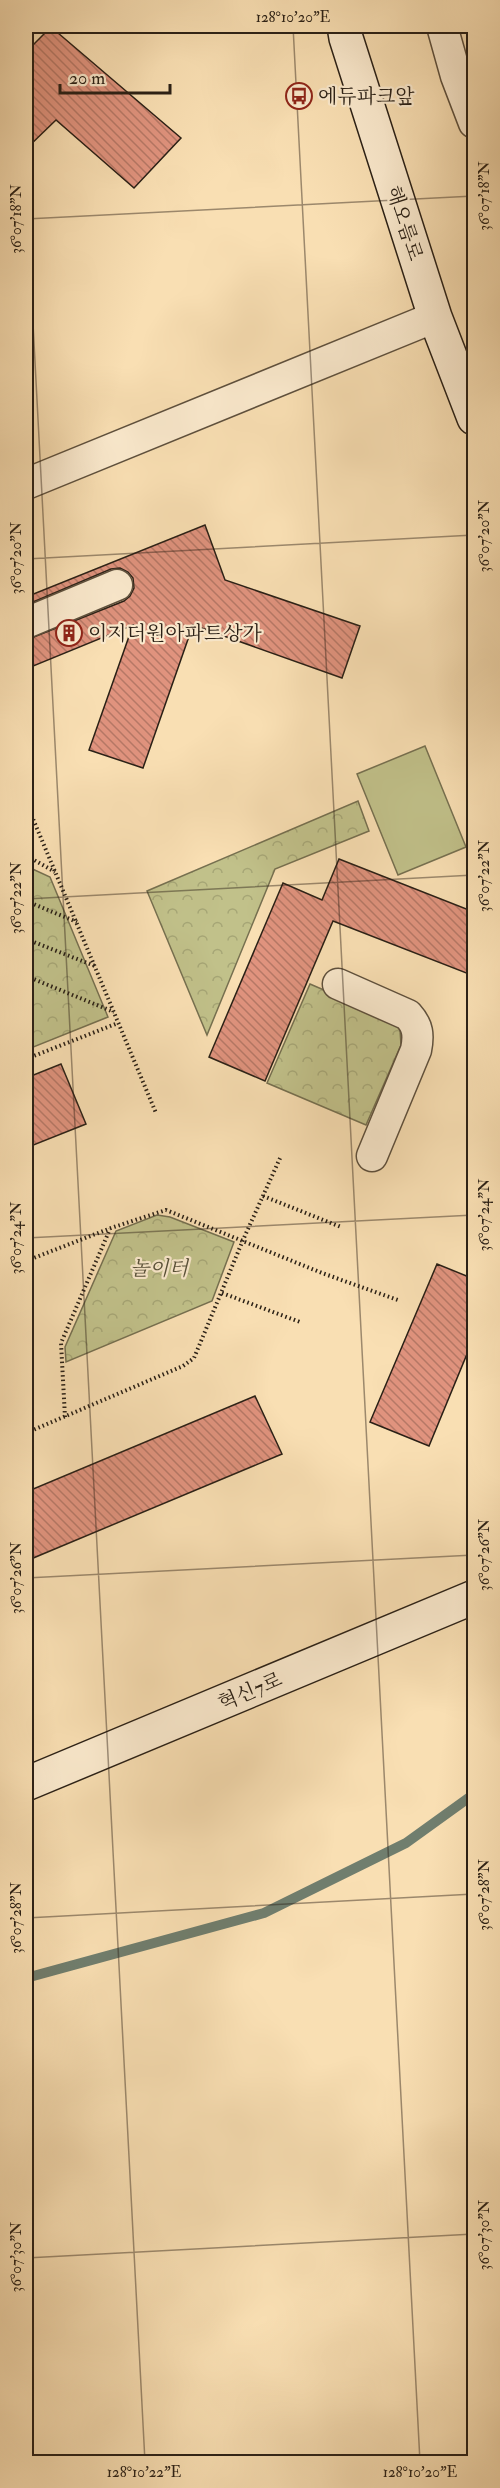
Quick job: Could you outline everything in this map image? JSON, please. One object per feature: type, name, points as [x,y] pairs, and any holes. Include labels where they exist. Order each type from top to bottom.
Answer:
[{"type":"street","name":"해오름로","points":[[344,26],[435,317],[474,418]]},
{"type":"street","points":[[442,26],[456,76],[474,123]]},
{"type":"street","points":[[26,484],[435,317]]},
{"type":"street","points":[[26,623],[117,585]]},
{"type":"street","points":[[338,984],[408,1014],[416,1024],[419,1037],[416,1050],[372,1156]]},
{"type":"street","name":"혁신7로","points":[[26,1785],[474,1597]]},
{"type":"path","points":[[28,807],[156,1113]]},
{"type":"path","points":[[26,858],[56,872]]},
{"type":"path","points":[[26,902],[77,922]]},
{"type":"path","points":[[26,939],[95,966]]},
{"type":"path","points":[[26,976],[114,1012]]},
{"type":"path","points":[[26,1059],[118,1023]]},
{"type":"path","points":[[26,1433],[183,1366],[194,1358],[281,1156]]},
{"type":"path","points":[[263,1196],[341,1227]]},
{"type":"path","points":[[26,1261],[111,1228],[166,1210],[322,1273],[398,1300]]},
{"type":"path","points":[[65,1417],[62,1343],[111,1228]]},
{"type":"path","points":[[222,1293],[300,1322]]},
{"type":"green space","points":[[425,746],[466,847],[398,875],[357,774]]},
{"type":"green space","points":[[358,801],[369,831],[275,869],[207,1035],[147,891]]},
{"type":"green space","points":[[26,866],[50,877],[108,1017],[26,1050]]},
{"type":"green space","points":[[310,984],[391,1019],[400,1030],[401,1045],[366,1125],[267,1083]]},
{"type":"green space","name":"놀이터","points":[[157,1215],[170,1217],[234,1242],[212,1301],[66,1362],[65,1347],[116,1231]]},
{"type":"building","points":[[51,27],[181,138],[134,188],[56,120],[26,149],[26,52]]},
{"type":"building","points":[[205,525],[225,580],[360,626],[342,678],[193,625],[143,768],[89,750],[133,625],[26,669],[26,640],[124,601],[134,588],[133,578],[120,568],[111,569],[26,605],[26,597]]},
{"type":"building","points":[[339,859],[474,912],[474,976],[333,921],[265,1081],[209,1057],[283,883],[322,900]]},
{"type":"building","points":[[61,1064],[86,1124],[26,1148],[26,1078]]},
{"type":"building","points":[[437,1264],[474,1279],[474,1337],[429,1446],[370,1422]]},
{"type":"building","points":[[255,1396],[282,1454],[26,1561],[26,1492]]},
{"type":"waterway","points":[[26,1978],[264,1913],[406,1843],[474,1794]]},
{"type":"place","name":"에듀파크앞","points":[[299,96]]},
{"type":"place","name":"이지더원아파트상가","points":[[69,633]]}]
